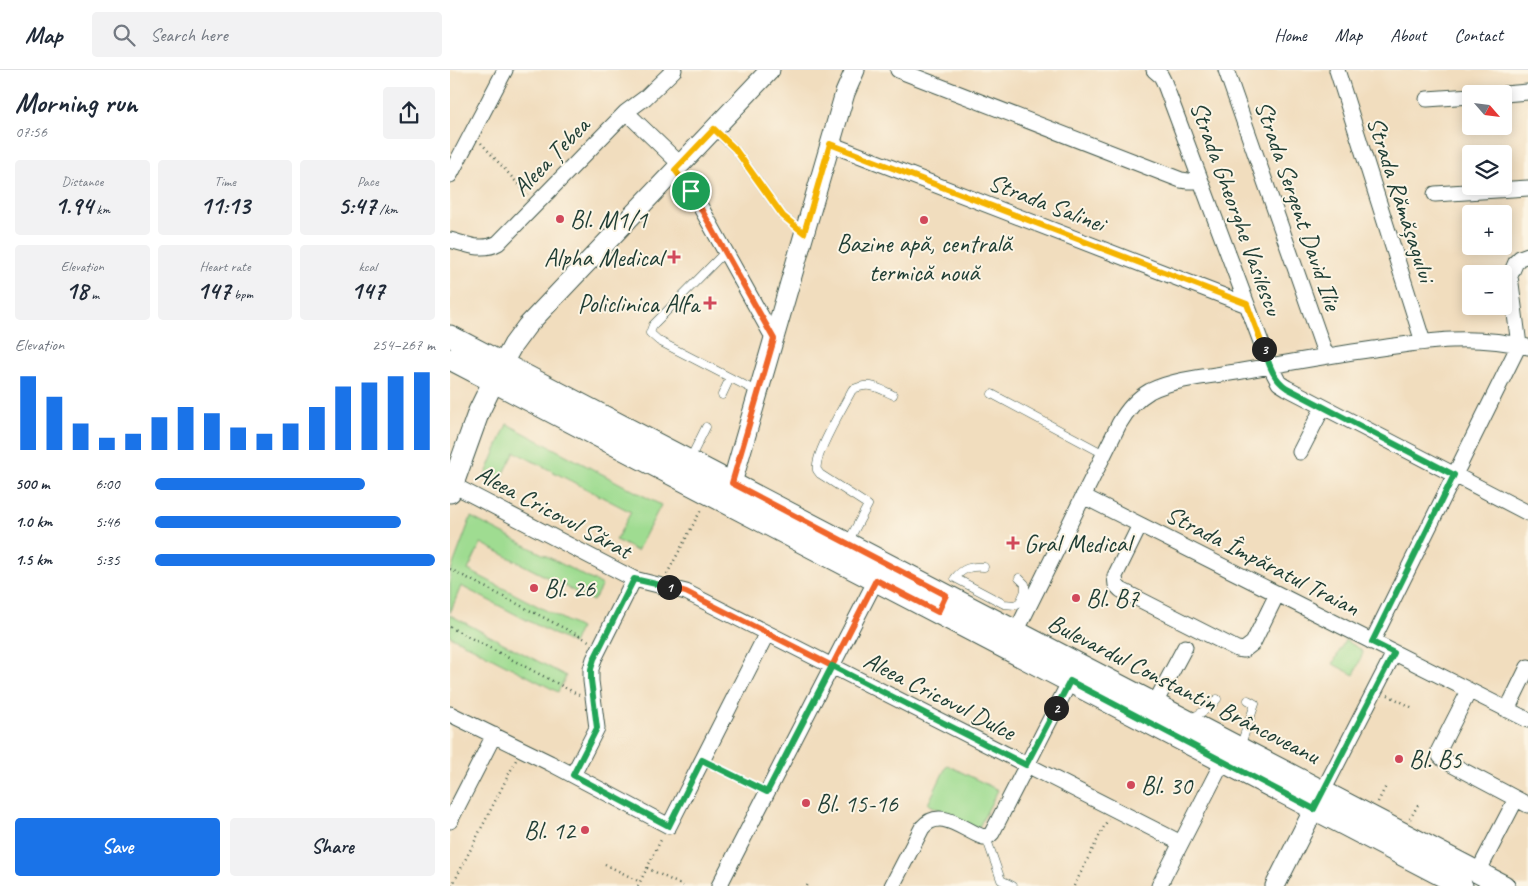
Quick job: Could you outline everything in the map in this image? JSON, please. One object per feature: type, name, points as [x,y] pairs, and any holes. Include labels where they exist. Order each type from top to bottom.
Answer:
[{"type":"main road","name":"Bulevardul Constantin Brâncoveanu","points":[[450,336],[498,372],[710,493],[876,580],[946,595],[1070,681],[1231,755],[1470,879],[1504,886]]},
{"type":"main road","name":"Bulevardul Constantin Brâncoveanu","points":[[450,359],[498,372],[690,461],[1187,722],[1231,755]]},
{"type":"main road","points":[[451,488],[479,412],[498,372]]},
{"type":"street","points":[[450,175],[505,70]]},
{"type":"street","name":"Aleea Țebea","points":[[450,240],[483,248],[491,247],[498,243],[626,112],[645,98],[674,70]]},
{"type":"street","points":[[498,372],[513,344],[527,326],[770,70]]},
{"type":"street","points":[[732,483],[845,93],[855,70]]},
{"type":"street","points":[[898,70],[1182,180],[1201,181]]},
{"type":"street","name":"Strada Gheorghe Vasilescu","points":[[1154,70],[1161,76],[1164,82],[1270,366],[1279,383],[1528,513]]},
{"type":"street","name":"Strada Sergent David Ilie","points":[[1226,70],[1326,356]]},
{"type":"street","name":"Strada Rămășagului","points":[[1337,70],[1423,342]]},
{"type":"street","points":[[1512,93],[1528,92]]},
{"type":"street","points":[[1427,99],[1462,97]]},
{"type":"street","points":[[626,112],[678,167],[774,339]]},
{"type":"street","name":"Strada Salinei","points":[[830,144],[1247,304]]},
{"type":"street","points":[[1435,194],[1528,188]]},
{"type":"street","points":[[1372,642],[1454,475],[1523,346],[1510,276],[1512,268],[1524,256]]},
{"type":"street","points":[[1016,632],[1104,454],[1128,410],[1137,400],[1149,392],[1171,383],[1326,356],[1444,339],[1466,339],[1523,346]]},
{"type":"street","points":[[1300,452],[1323,407]]},
{"type":"street","name":"Aleea Cricovul Sărat","points":[[451,488],[634,579],[686,592],[832,666]]},
{"type":"street","name":"Strada Împăratul Traian","points":[[1083,496],[1528,720]]},
{"type":"street","points":[[1140,525],[1115,576],[1116,585],[1121,590],[1220,641],[1237,649],[1244,650],[1249,648],[1277,594]]},
{"type":"street","name":"Aleea Cricovul Sărat","points":[[573,775],[597,728],[591,669],[600,646],[634,579]]},
{"type":"street","points":[[719,886],[876,580]]},
{"type":"street","points":[[450,714],[573,775],[669,826],[767,633]]},
{"type":"street","points":[[1154,705],[1185,647]]},
{"type":"street","points":[[1275,886],[1394,653]]},
{"type":"street","name":"Aleea Cricovul Dulce","points":[[832,666],[1181,843]]},
{"type":"street","points":[[1507,710],[1528,667]]},
{"type":"street","name":"Aleea Cricovul Dulce","points":[[986,837],[992,833],[1070,681]]},
{"type":"street","points":[[1469,690],[1439,750],[1440,756],[1445,761],[1522,802],[1470,879]]},
{"type":"street","points":[[450,821],[494,735]]},
{"type":"street","points":[[1159,886],[1231,755]]},
{"type":"street","points":[[892,886],[922,828],[933,819],[944,818],[978,836],[986,837]]},
{"type":"lane","points":[[714,129],[735,149],[783,216],[804,233]]},
{"type":"lane","points":[[725,252],[653,324],[650,330],[652,336],[659,341],[758,392]]},
{"type":"lane","points":[[722,395],[730,378]]},
{"type":"lane","points":[[847,544],[868,505],[820,474],[817,470],[816,462],[852,390],[867,385],[877,387],[893,395]]},
{"type":"lane","points":[[992,394],[1104,454]]},
{"type":"lane","points":[[690,461],[706,428]]},
{"type":"lane","points":[[984,568],[966,568],[946,595],[1012,606],[1020,602],[1025,591],[1025,584],[1019,578]]},
{"type":"lane","points":[[1187,722],[1210,707],[1217,699]]},
{"type":"lane","points":[[1231,755],[1255,704],[1248,700]]},
{"type":"lane","points":[[986,837],[1001,880],[1013,886]]},
{"type":"path","points":[[472,133],[537,204]]},
{"type":"path","points":[[660,585],[710,493]]},
{"type":"path","points":[[450,569],[600,646]]},
{"type":"path","points":[[450,627],[594,702]]},
{"type":"path","points":[[1376,689],[1413,708]]},
{"type":"path","points":[[452,886],[522,749]]},
{"type":"path","points":[[702,760],[767,792]]},
{"type":"path","points":[[1378,802],[1386,786]]},
{"type":"path","points":[[1410,819],[1419,803]]},
{"type":"path","points":[[1074,886],[1113,809]]},
{"type":"path","points":[[638,886],[669,826]]},
{"type":"path","points":[[605,864],[640,882]]},
{"type":"path","points":[[647,868],[683,886]]},
{"type":"path","points":[[807,886],[809,882]]},
{"type":"green space","points":[[507,424],[661,505],[637,551],[616,540],[631,512],[515,452],[499,483],[485,476]]},
{"type":"green space","points":[[471,517],[602,585],[593,601],[481,543],[468,570],[580,628],[573,644],[461,586],[450,613],[450,573]]},
{"type":"green space","points":[[450,615],[566,676],[558,692],[450,636]]},
{"type":"green space","points":[[1345,640],[1363,653],[1354,675],[1333,664]]},
{"type":"green space","points":[[947,765],[998,790],[978,829],[928,804]]},
{"type":"place","name":"Bl. M1/1","points":[[560,219]]},
{"type":"place","name":"Bazine apă, centrală termică nouă","points":[[924,220]]},
{"type":"place","name":"Alpha Medical","points":[[674,257]]},
{"type":"place","name":"Policlinica Alfa","points":[[710,303]]},
{"type":"place","name":"Gral Medical","points":[[1013,543]]},
{"type":"place","name":"Bl. 26","points":[[534,588]]},
{"type":"place","name":"Bl. B7","points":[[1076,598]]},
{"type":"place","name":"Bl. B5","points":[[1399,759]]},
{"type":"place","name":"Bl. 30","points":[[1131,785]]},
{"type":"place","name":"Bl. 15-16","points":[[806,803]]},
{"type":"place","name":"Bl. 12","points":[[585,830]]},
{"type":"route","points":[[691,191],[675,170],[714,129],[735,149],[776,208],[790,223],[804,233],[830,144],[846,149],[1247,304],[1270,366],[1279,383],[1454,475],[1372,642],[1394,653],[1314,809],[1070,681],[1026,765],[832,666],[767,792],[702,760],[669,826],[573,775],[597,728],[591,680],[591,669],[594,659],[634,579],[686,592],[832,666],[876,580],[938,612],[946,595],[732,483],[774,339],[691,191]]}]
